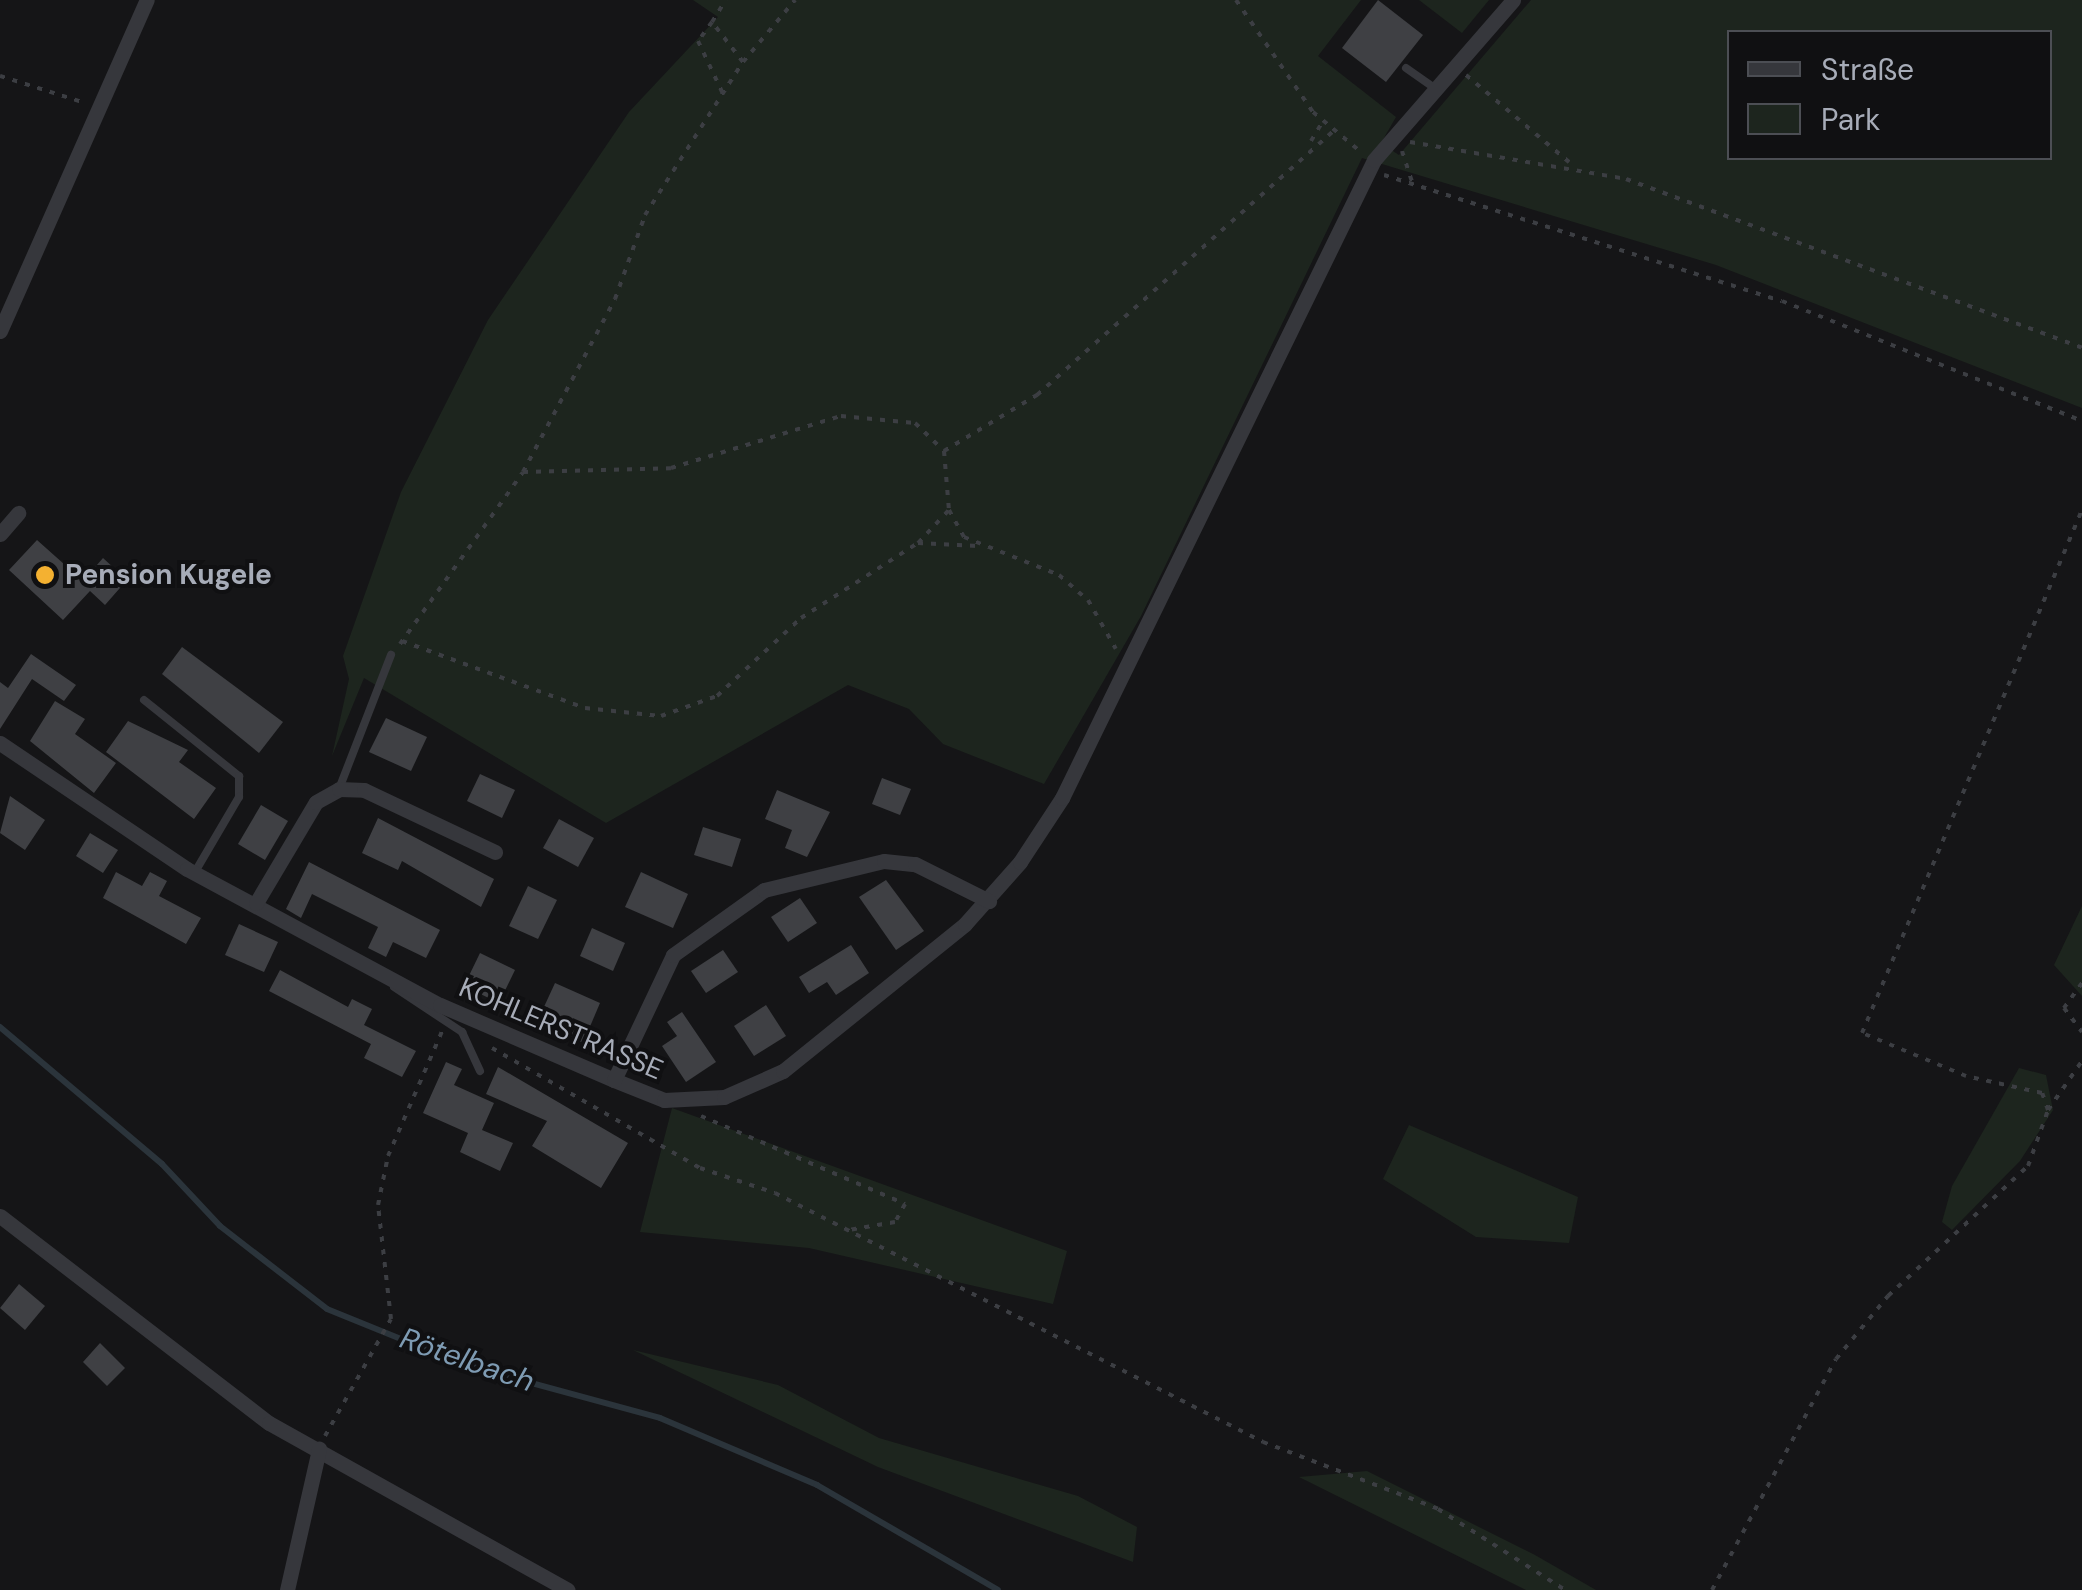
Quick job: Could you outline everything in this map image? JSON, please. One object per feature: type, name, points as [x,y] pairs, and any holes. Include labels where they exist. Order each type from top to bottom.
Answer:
[{"type":"street","points":[[0,331],[147,0]]},
{"type":"street","points":[[1371,165],[1398,140],[1436,89],[1513,0]]},
{"type":"street","name":"KOHLERSTRASSE","points":[[0,743],[194,873],[256,903],[384,976],[664,1100],[724,1097],[782,1071],[989,902],[1062,798],[1371,165]]},
{"type":"street","points":[[0,534],[18,514]]},
{"type":"street","points":[[256,903],[316,802],[339,789],[364,790],[495,852]]},
{"type":"street","points":[[614,1080],[673,955],[764,890],[884,861],[915,864],[989,902]]},
{"type":"street","points":[[0,1216],[254,1412],[568,1590]]},
{"type":"street","points":[[287,1590],[323,1451]]},
{"type":"lane","points":[[1406,68],[1436,89]]},
{"type":"lane","points":[[339,789],[391,655]]},
{"type":"lane","points":[[144,700],[240,776],[238,798],[194,873]]},
{"type":"lane","points":[[384,976],[462,1032],[480,1070]]},
{"type":"path","points":[[724,97],[698,41],[726,0]]},
{"type":"path","points":[[391,655],[523,472],[615,299],[645,215],[743,62],[795,0]]},
{"type":"path","points":[[1236,0],[1323,121],[1371,165],[1414,185],[1782,301],[2082,421]]},
{"type":"path","points":[[712,22],[743,62]]},
{"type":"path","points":[[1458,66],[1573,165]]},
{"type":"path","points":[[0,76],[100,108]]},
{"type":"path","points":[[944,451],[1038,394],[1276,190],[1323,121]]},
{"type":"path","points":[[1311,141],[1333,131]]},
{"type":"path","points":[[1414,185],[1398,140],[1573,165],[2082,348]]},
{"type":"path","points":[[523,472],[671,468],[841,416],[915,423],[933,434],[944,451],[948,510],[983,546]]},
{"type":"path","points":[[402,642],[585,708],[661,716],[717,696],[839,590],[918,543],[948,510]]},
{"type":"path","points":[[2048,1110],[2042,1094],[1966,1076],[1862,1034],[2082,510]]},
{"type":"path","points":[[918,543],[983,546],[1059,575],[1088,600],[1126,670]]},
{"type":"path","points":[[2082,983],[2064,1008],[2082,1032]]},
{"type":"path","points":[[323,1451],[381,1346],[391,1319],[378,1205],[388,1156],[446,1023]]},
{"type":"path","points":[[462,1032],[700,1168],[848,1230],[1263,1442],[1438,1509],[1565,1590]]},
{"type":"path","points":[[1712,1590],[1836,1360],[1888,1296],[2028,1166],[2048,1110],[2082,1062]]},
{"type":"path","points":[[664,1100],[905,1204],[895,1222],[848,1230]]},
{"type":"green space","points":[[693,0],[1361,0],[1318,56],[1396,117],[1381,143],[1399,155],[1531,0],[2082,0],[2082,408],[1716,265],[1362,158],[1141,616],[1044,784],[943,744],[909,709],[848,685],[606,823],[364,678],[332,756],[349,679],[343,656],[401,492],[488,320],[629,112],[718,17]]},
{"type":"green space","points":[[1419,0],[1489,0],[1462,33]]},
{"type":"green space","points":[[2082,906],[2082,996],[2054,965]]},
{"type":"green space","points":[[2019,1068],[2046,1075],[2053,1110],[2020,1161],[1952,1230],[1942,1222],[1952,1186]]},
{"type":"green space","points":[[672,1108],[1067,1251],[1053,1304],[809,1248],[640,1232]]},
{"type":"green space","points":[[1409,1125],[1578,1197],[1569,1243],[1476,1237],[1383,1179]]},
{"type":"green space","points":[[633,1350],[778,1385],[879,1438],[1078,1496],[1137,1527],[1133,1562],[878,1467]]},
{"type":"green space","points":[[1367,1471],[1596,1590],[1526,1590],[1299,1477]]},
{"type":"building","points":[[1378,0],[1423,35],[1386,82],[1342,48]]},
{"type":"building","name":"Pension Kugele","points":[[37,540],[83,581],[103,558],[127,580],[105,605],[90,591],[63,620],[9,570]]},
{"type":"building","points":[[182,647],[283,722],[259,753],[162,674]]},
{"type":"building","points":[[31,654],[76,685],[64,701],[32,679],[0,729],[0,682],[8,688]]},
{"type":"building","points":[[55,701],[85,719],[75,734],[116,763],[94,793],[30,741]]},
{"type":"building","points":[[386,718],[427,737],[411,771],[369,752]]},
{"type":"building","points":[[128,721],[188,750],[179,762],[216,788],[194,819],[106,752]]},
{"type":"building","points":[[480,774],[515,790],[502,818],[467,801]]},
{"type":"building","points":[[882,778],[911,789],[900,815],[872,804]]},
{"type":"building","points":[[777,790],[830,812],[807,857],[785,848],[792,830],[765,819]]},
{"type":"building","points":[[10,796],[45,820],[25,850],[0,833]]},
{"type":"building","points":[[261,805],[288,821],[265,860],[238,844]]},
{"type":"building","points":[[378,818],[494,879],[481,907],[402,861],[398,870],[362,853]]},
{"type":"building","points":[[559,819],[594,838],[578,867],[543,848]]},
{"type":"building","points":[[703,827],[741,839],[732,867],[694,855]]},
{"type":"building","points":[[90,833],[118,850],[103,873],[76,856]]},
{"type":"building","points":[[309,862],[440,930],[426,958],[393,942],[386,957],[368,948],[378,927],[312,894],[301,918],[286,909]]},
{"type":"building","points":[[116,872],[142,886],[150,872],[167,881],[159,896],[201,918],[186,944],[103,898]]},
{"type":"building","points":[[641,872],[688,894],[673,928],[625,907]]},
{"type":"building","points":[[886,880],[924,931],[896,950],[859,897]]},
{"type":"building","points":[[528,886],[557,900],[538,939],[509,926]]},
{"type":"building","points":[[800,898],[817,923],[788,942],[771,917]]},
{"type":"building","points":[[239,924],[278,942],[264,972],[225,955]]},
{"type":"building","points":[[592,928],[625,943],[613,971],[580,956]]},
{"type":"building","points":[[851,945],[869,973],[836,995],[827,982],[809,993],[799,977]]},
{"type":"building","points":[[723,950],[738,972],[706,993],[691,971]]},
{"type":"building","points":[[480,953],[515,970],[499,1003],[464,986]]},
{"type":"building","points":[[280,970],[348,1007],[352,999],[372,1009],[364,1025],[416,1051],[402,1077],[364,1058],[371,1044],[269,991]]},
{"type":"building","points":[[555,983],[600,1003],[583,1043],[537,1022]]},
{"type":"building","points":[[766,1005],[786,1036],[754,1056],[734,1026]]},
{"type":"building","points":[[682,1012],[716,1062],[686,1082],[662,1046],[677,1036],[667,1022]]},
{"type":"building","points":[[446,1062],[462,1069],[454,1085],[494,1103],[482,1130],[513,1143],[500,1171],[460,1152],[468,1133],[423,1113]]},
{"type":"building","points":[[498,1067],[628,1143],[601,1188],[532,1146],[547,1121],[486,1094]]},
{"type":"building","points":[[19,1284],[45,1306],[25,1330],[0,1308]]},
{"type":"building","points":[[100,1343],[125,1368],[107,1386],[83,1362]]},
{"type":"waterway","name":"Rötelbach","points":[[0,1027],[162,1164],[220,1226],[327,1309],[465,1365],[660,1418],[817,1485],[998,1590]]},
{"type":"place","name":"Pension Kugele","points":[[45,575]]}]
